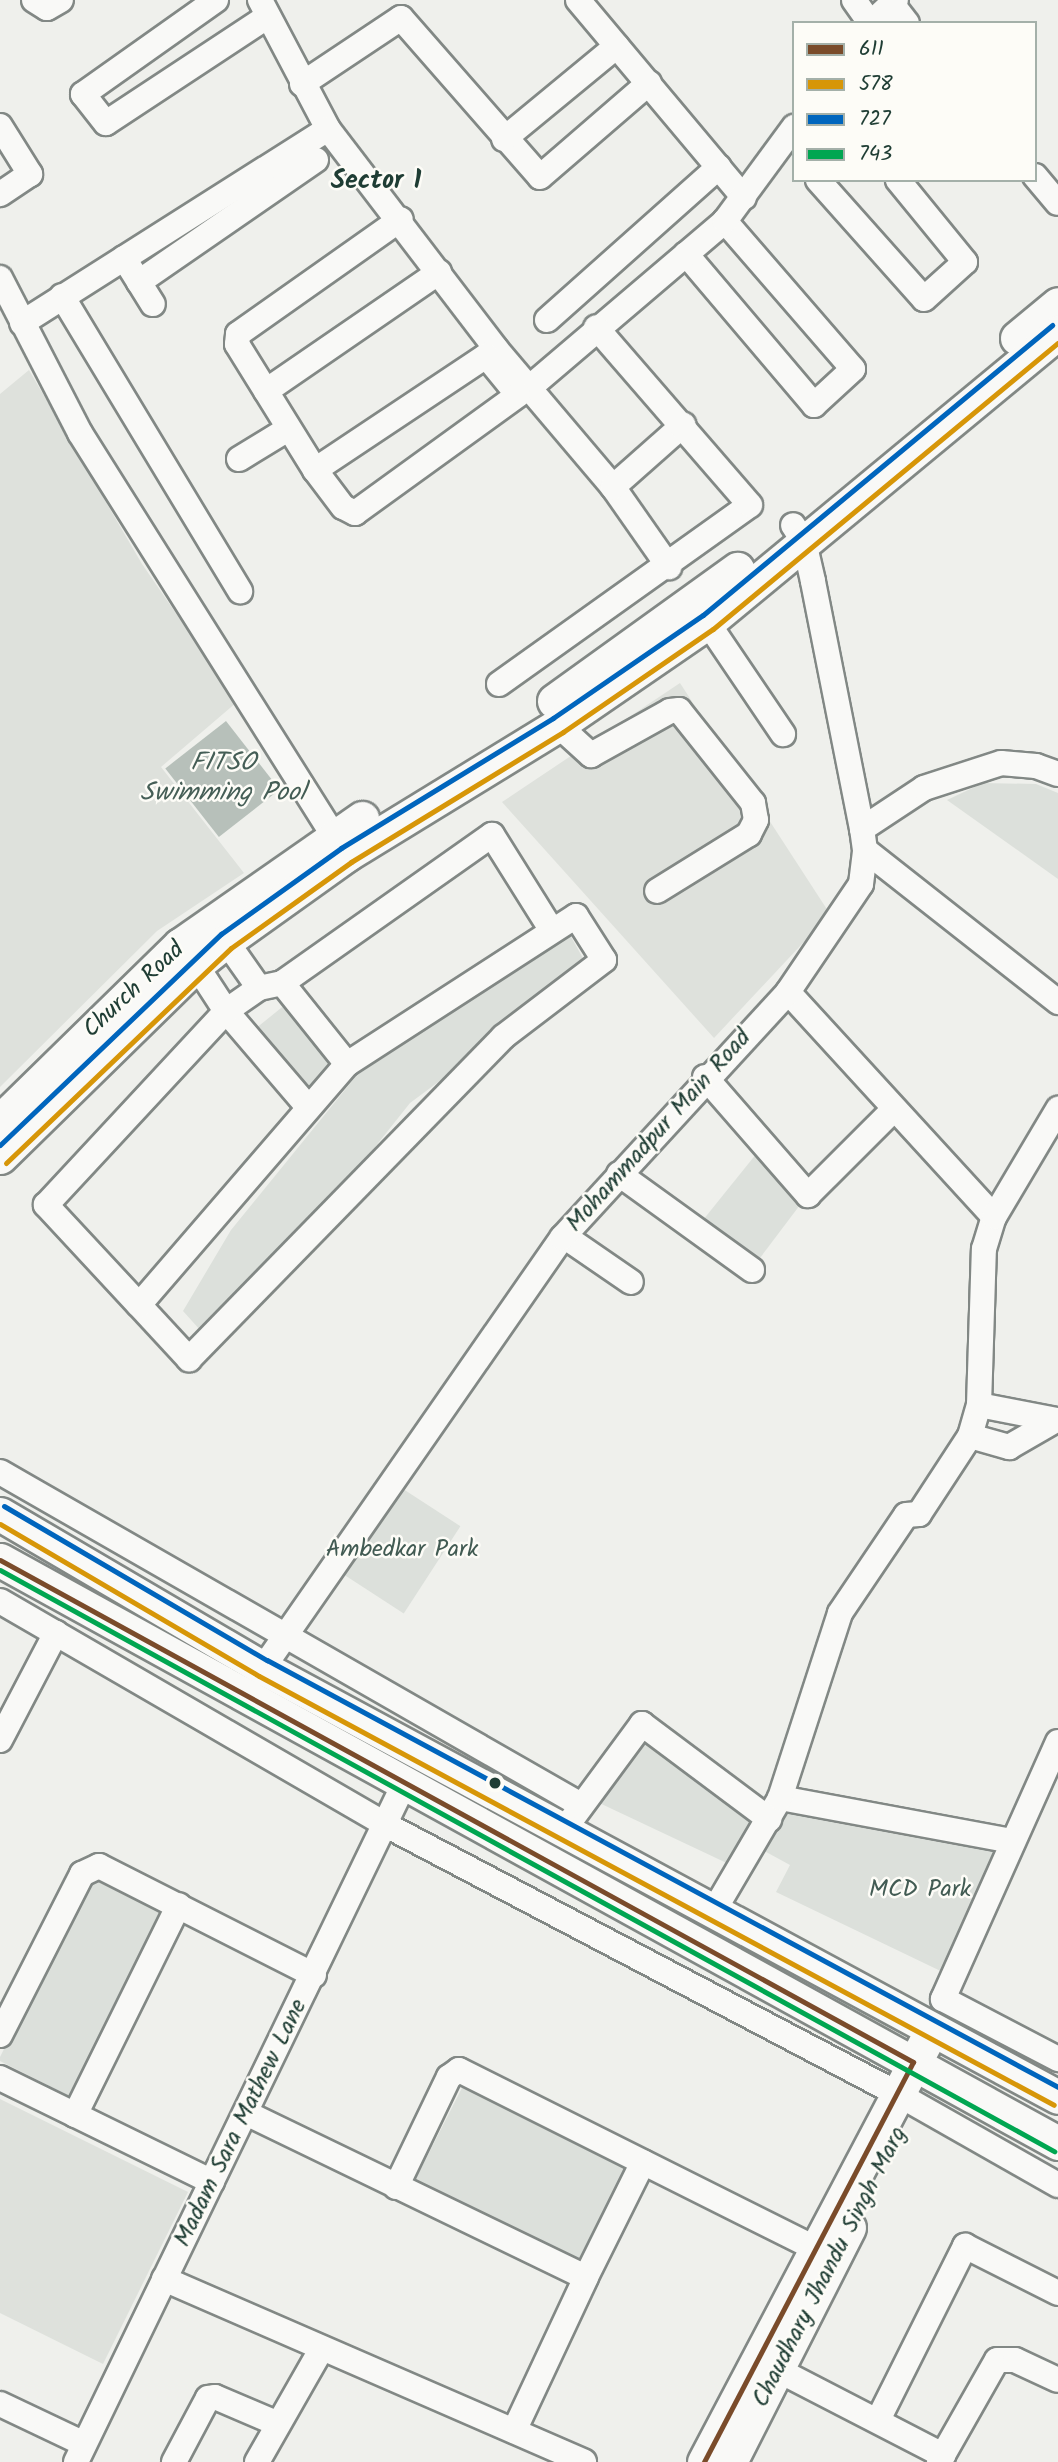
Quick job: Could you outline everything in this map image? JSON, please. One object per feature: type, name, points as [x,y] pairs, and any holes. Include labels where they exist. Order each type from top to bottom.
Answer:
[{"type":"street","points":[[34,0],[47,8],[61,0]]},
{"type":"street","points":[[216,0],[83,94],[106,123],[264,8],[328,129],[401,219],[520,383],[612,487],[669,567]]},
{"type":"street","points":[[578,0],[744,198]]},
{"type":"street","points":[[854,0],[869,21]]},
{"type":"street","points":[[874,21],[898,9]]},
{"type":"street","points":[[303,84],[401,18],[503,139],[540,177],[649,83]]},
{"type":"street","points":[[503,139],[617,46]]},
{"type":"street","points":[[0,126],[30,174],[0,194]]},
{"type":"street","points":[[22,323],[328,129]]},
{"type":"street","points":[[401,219],[239,331],[237,345],[288,429],[343,507],[355,513],[518,396],[520,383],[596,327],[725,221],[791,140]]},
{"type":"street","points":[[139,282],[316,160]]},
{"type":"street","points":[[547,320],[719,167]]},
{"type":"street","points":[[1037,178],[1058,203]]},
{"type":"street","points":[[820,182],[924,299],[965,262],[900,182]]},
{"type":"street","points":[[686,254],[814,405],[853,369],[725,221]]},
{"type":"street","points":[[124,258],[153,304]]},
{"type":"street","points":[[266,391],[439,272]]},
{"type":"street","points":[[0,278],[61,401],[149,548],[340,845]]},
{"type":"street","points":[[62,296],[240,591]]},
{"type":"street","name":"Church Road","points":[[798,533],[1058,304]]},
{"type":"street","points":[[499,684],[669,567],[750,505],[596,327]]},
{"type":"street","name":"Church Road","points":[[0,1157],[196,965],[340,845],[558,725],[798,533],[1058,332]]},
{"type":"street","points":[[315,470],[486,356],[520,383]]},
{"type":"street","points":[[612,487],[683,425]]},
{"type":"street","points":[[239,459],[288,429]]},
{"type":"street","name":"Mohammadpur Main Road","points":[[263,1668],[564,1236],[705,1077],[788,992],[861,884],[864,840],[798,533]]},
{"type":"street","points":[[701,613],[783,734]]},
{"type":"street","name":"Church Road","points":[[0,1121],[180,945],[340,845],[490,743],[701,613]]},
{"type":"street","points":[[558,725],[591,755],[670,710],[679,710],[753,803],[756,820],[748,834],[657,891]]},
{"type":"street","points":[[1058,774],[1036,766],[1001,763],[924,788],[864,840],[1058,1002]]},
{"type":"street","points":[[139,1305],[347,1064],[551,929],[576,916],[604,960],[503,1037],[189,1359],[46,1205],[226,1011],[270,986],[492,835],[551,929]]},
{"type":"street","points":[[226,941],[347,1064]]},
{"type":"street","points":[[196,965],[226,1011],[308,1107]]},
{"type":"street","points":[[788,992],[893,1110],[994,1217]]},
{"type":"street","points":[[705,1077],[808,1195],[893,1110]]},
{"type":"street","points":[[715,1909],[774,1809],[840,1613],[906,1515],[919,1514],[970,1436],[978,1405],[984,1249],[994,1217],[1058,1109]]},
{"type":"street","points":[[619,1174],[752,1270]]},
{"type":"street","points":[[564,1236],[631,1282]]},
{"type":"street","points":[[978,1405],[1058,1420]]},
{"type":"street","points":[[970,1436],[1009,1447],[1058,1420]]},
{"type":"street","points":[[0,1472],[283,1637],[715,1909],[940,2036],[1058,2097]]},
{"type":"street","points":[[0,1514],[263,1668],[573,1818]]},
{"type":"street","points":[[0,1560],[1058,2143]]},
{"type":"street","points":[[0,1601],[386,1825],[904,2097],[1058,2185]]},
{"type":"street","points":[[0,1740],[57,1633]]},
{"type":"street","points":[[573,1818],[642,1724],[774,1809],[1012,1841]]},
{"type":"street","points":[[940,2036],[943,1999],[1058,1742]]},
{"type":"street","name":"Madam Sara Mathew Lane","points":[[79,2453],[314,1975],[404,1784]]},
{"type":"street","points":[[0,2035],[87,1869],[104,1866],[314,1975]]},
{"type":"street","points":[[75,2115],[179,1905]]},
{"type":"street","points":[[943,1999],[1058,2059]]},
{"type":"street","name":"Chaudhary Jhandu Singh Marg","points":[[730,2462],[778,2370],[904,2097],[940,2036]]},
{"type":"street","points":[[396,2187],[449,2077],[459,2070],[813,2248]]},
{"type":"street","points":[[0,2078],[212,2182]]},
{"type":"street","name":"Chaudhary Jhandu Singh Marg","points":[[704,2462],[813,2248],[904,2097]]},
{"type":"street","points":[[246,2113],[586,2277]]},
{"type":"street","points":[[514,2431],[643,2162]]},
{"type":"street","points":[[878,2420],[965,2246],[1058,2293]]},
{"type":"street","points":[[164,2279],[584,2462]]},
{"type":"street","points":[[257,2462],[276,2423],[322,2348]]},
{"type":"street","points":[[778,2370],[878,2420],[941,2458],[997,2360],[1015,2360],[1058,2380]]},
{"type":"street","points":[[174,2462],[208,2398],[215,2397],[276,2423]]},
{"type":"street","points":[[0,2404],[79,2453]]},
{"type":"shaded area","points":[[29,370],[142,564],[237,702],[161,767],[244,873],[157,931],[0,1087],[0,394]]},
{"type":"shaded area","points":[[680,683],[830,914],[714,1038],[502,802]]},
{"type":"shaded area","points":[[0,2099],[188,2192],[103,2364],[0,2313]]},
{"type":"green space","points":[[983,783],[1036,784],[1058,793],[1058,879],[947,800]]},
{"type":"green space","points":[[570,935],[584,960],[498,1022],[488,1045],[410,1103],[336,1196],[201,1331],[183,1311],[231,1230],[357,1075]]},
{"type":"green space","points":[[286,1004],[337,1067],[307,1091],[256,1029]]},
{"type":"green space","points":[[761,1148],[806,1197],[760,1258],[699,1225]]},
{"type":"green space","name":"Ambedkar Park","points":[[400,1487],[460,1526],[404,1613],[343,1574]]},
{"type":"green space","points":[[644,1729],[763,1819],[733,1866],[593,1800]]},
{"type":"green space","name":"MCD Park","points":[[780,1798],[1012,1841],[951,1976],[776,1892],[790,1865],[753,1845]]},
{"type":"green space","points":[[92,1873],[169,1912],[75,2099],[0,2061],[0,2057]]},
{"type":"green space","points":[[466,2080],[632,2164],[578,2270],[412,2185]]},
{"type":"water","name":"FITSO Swimming Pool","points":[[226,721],[280,790],[219,837],[165,768]]},
{"type":"transit line","name":"727","points":[[0,1145],[221,934],[341,848],[553,718],[703,615],[1052,325]]},
{"type":"transit line","name":"578","points":[[6,1163],[231,948],[351,862],[563,732],[713,629],[1058,343]]},
{"type":"transit line","name":"727","points":[[4,1506],[267,1660],[1058,2087]]},
{"type":"transit line","name":"578","points":[[0,1524],[259,1676],[1054,2105]]},
{"type":"transit line","name":"611","points":[[0,1560],[913,2062],[704,2462]]},
{"type":"transit line","name":"743","points":[[0,1570],[1054,2151]]},
{"type":"district","name":"Sector 1","points":[[376,182]]}]
